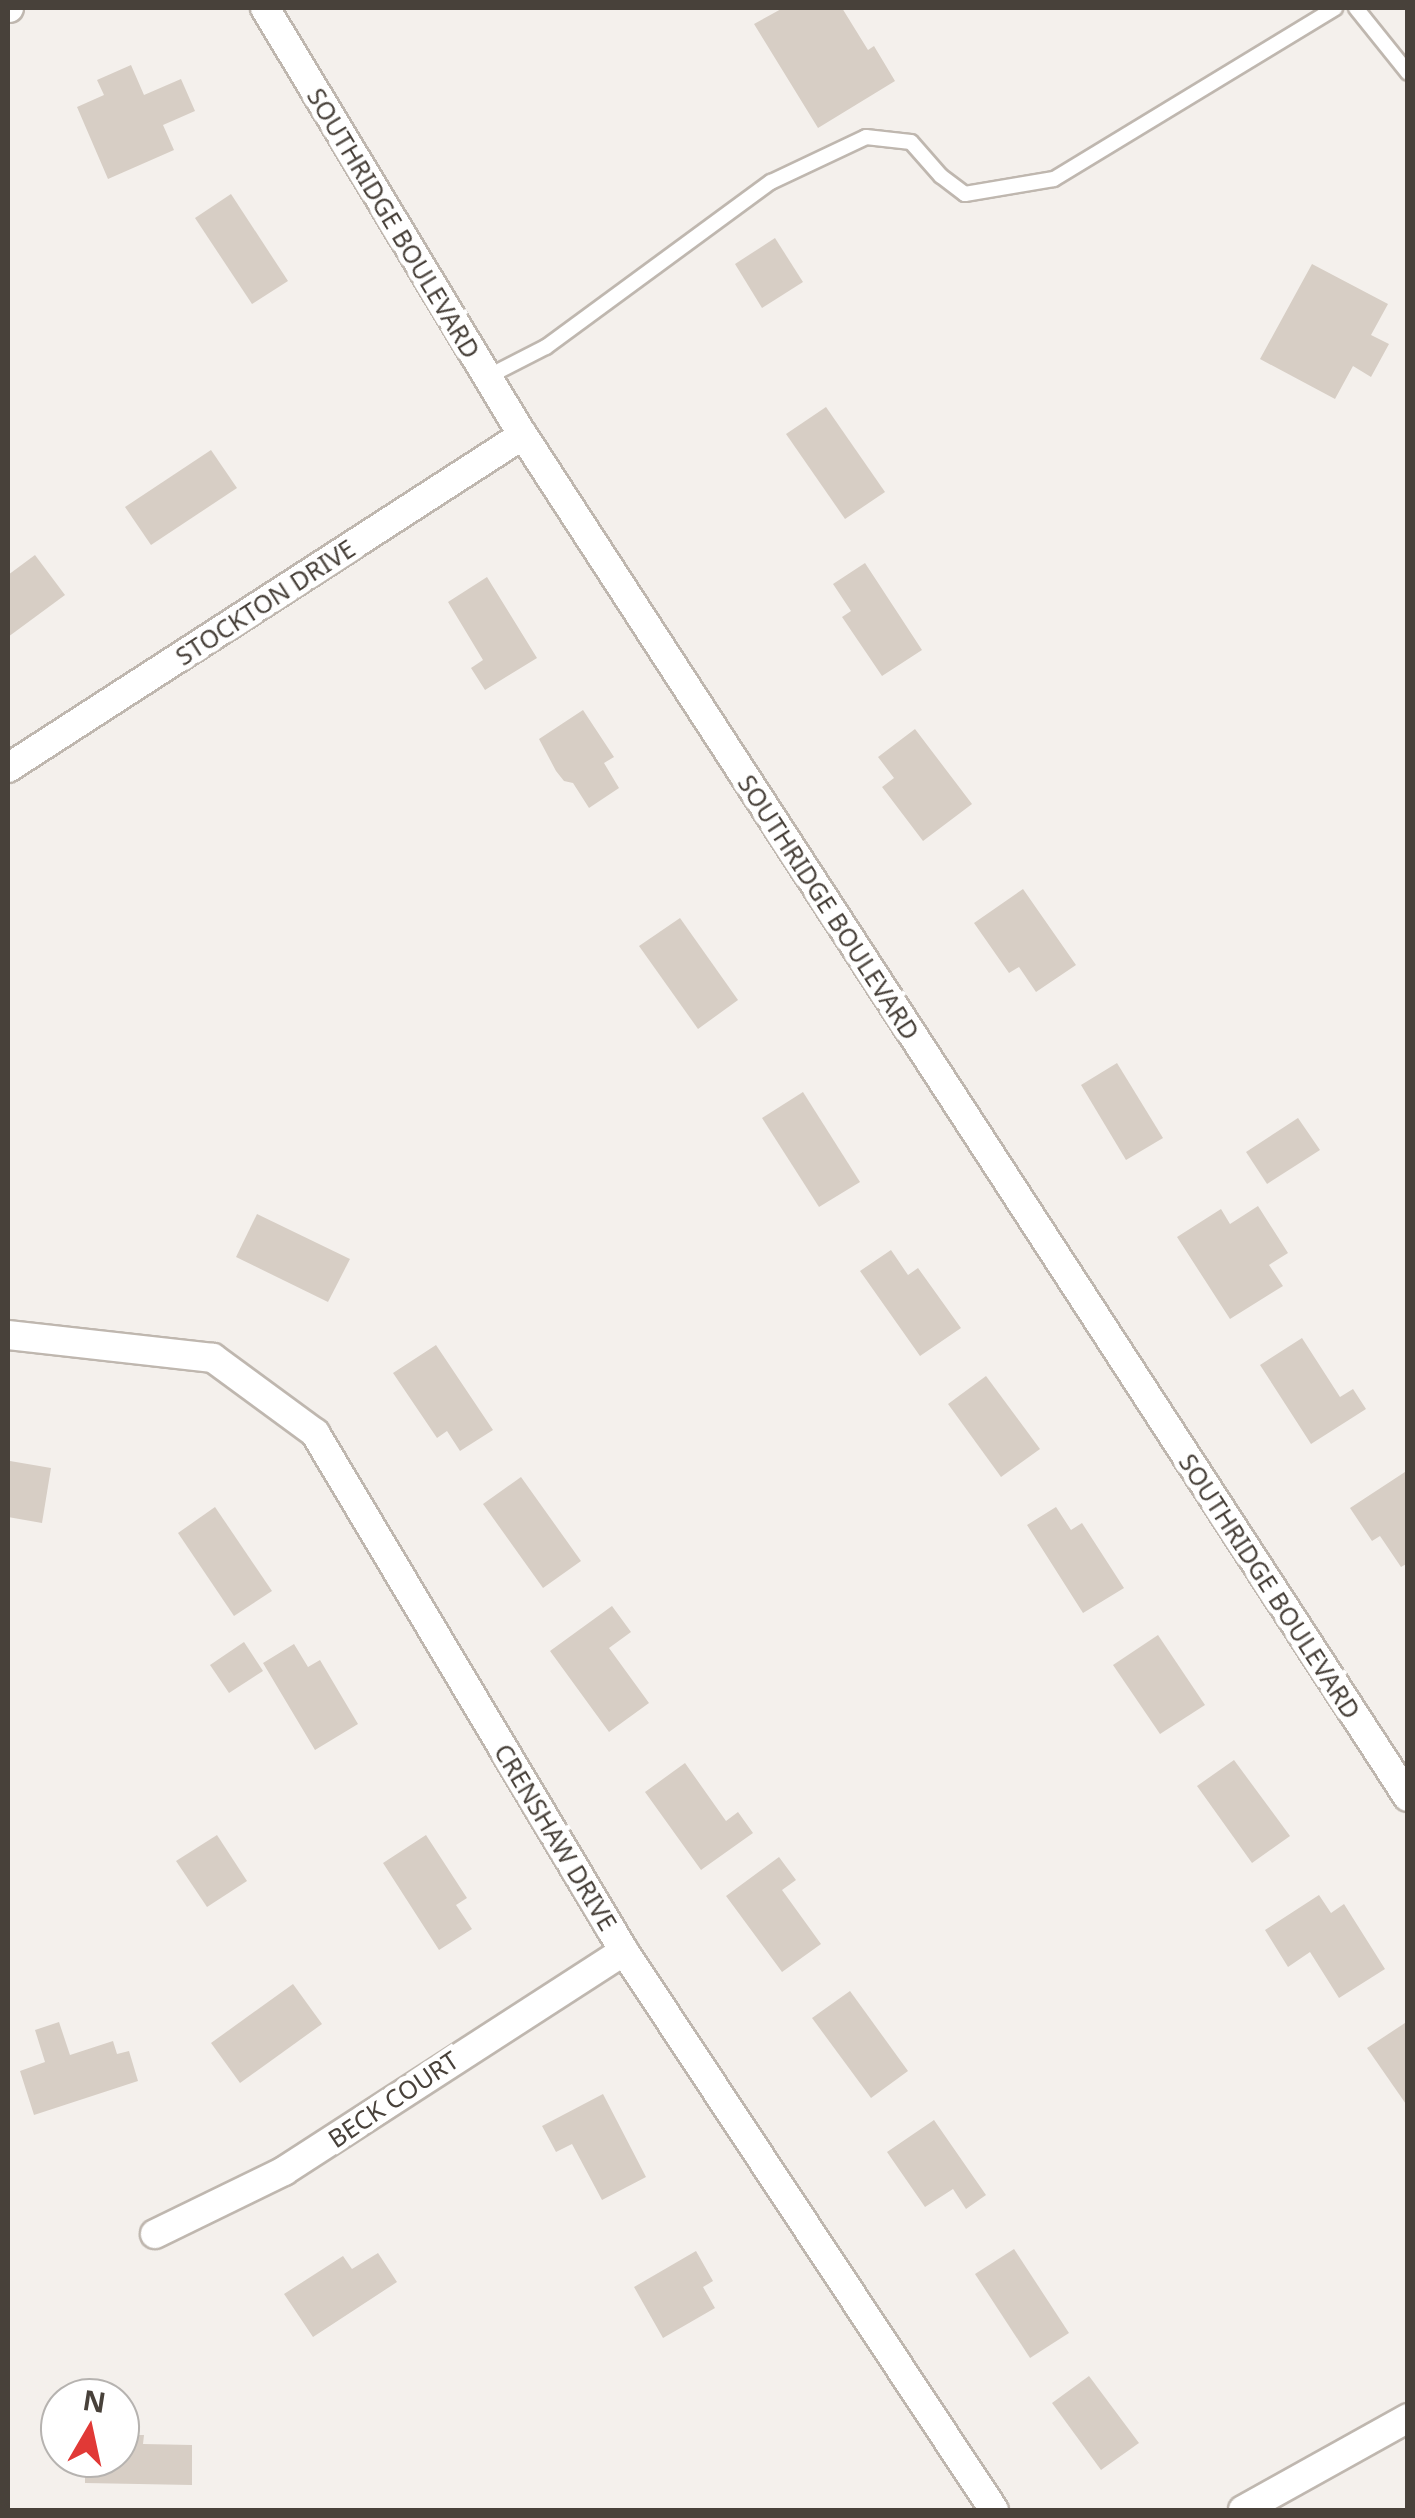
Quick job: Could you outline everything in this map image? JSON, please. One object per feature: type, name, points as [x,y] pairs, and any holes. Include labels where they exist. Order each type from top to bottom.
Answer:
[{"type":"street","name":"SOUTHRIDGE BOULEVARD","points":[[265,8],[523,435],[1408,1797]]},
{"type":"street","name":"STOCKTON DRIVE","points":[[8,768],[523,435]]},
{"type":"street","name":"CRENSHAW DRIVE","points":[[8,1335],[213,1358],[314,1433],[624,1950],[994,2510]]},
{"type":"street","name":"BECK COURT","points":[[155,2234],[284,2171],[624,1950]]},
{"type":"street","points":[[1243,2510],[1408,2418]]},
{"type":"lane","points":[[487,378],[546,347],[772,182],[866,137],[911,142],[965,194],[1054,179],[1336,8]]},
{"type":"lane","points":[[1356,8],[1408,73]]},
{"type":"building","points":[[783,8],[842,8],[868,50],[874,46],[895,81],[818,128],[754,24]]},
{"type":"building","points":[[131,65],[144,95],[181,79],[195,111],[163,125],[174,150],[108,179],[77,107],[104,95],[97,80]]},
{"type":"building","points":[[231,194],[288,281],[252,304],[195,218]]},
{"type":"building","points":[[775,238],[803,282],[762,308],[735,264]]},
{"type":"building","points":[[1312,264],[1388,304],[1371,335],[1389,344],[1371,377],[1353,366],[1335,399],[1260,359]]},
{"type":"building","points":[[826,407],[885,492],[845,519],[786,434]]},
{"type":"building","points":[[211,450],[237,488],[151,545],[125,507]]},
{"type":"building","points":[[35,555],[65,595],[8,637],[8,575]]},
{"type":"building","points":[[865,563],[922,650],[882,676],[842,617],[851,611],[833,584]]},
{"type":"building","points":[[487,577],[537,658],[485,690],[471,668],[483,660],[448,602]]},
{"type":"building","points":[[583,710],[614,757],[604,763],[619,788],[589,808],[573,783],[564,781],[556,771],[539,739]]},
{"type":"building","points":[[915,729],[972,804],[923,841],[882,787],[894,778],[878,757]]},
{"type":"building","points":[[1023,889],[1076,965],[1036,992],[1019,967],[1009,973],[974,923]]},
{"type":"building","points":[[680,918],[738,1000],[698,1029],[639,946]]},
{"type":"building","points":[[1117,1063],[1163,1138],[1126,1160],[1081,1085]]},
{"type":"building","points":[[803,1092],[860,1182],[819,1207],[762,1118]]},
{"type":"building","points":[[1298,1118],[1320,1150],[1267,1184],[1246,1152]]},
{"type":"building","points":[[1258,1206],[1288,1253],[1269,1265],[1283,1286],[1230,1319],[1177,1237],[1221,1209],[1230,1224]]},
{"type":"building","points":[[257,1214],[350,1259],[328,1302],[236,1257]]},
{"type":"building","points":[[891,1250],[908,1275],[918,1268],[961,1328],[920,1356],[860,1271]]},
{"type":"building","points":[[1302,1338],[1340,1397],[1353,1389],[1366,1409],[1311,1444],[1260,1365]]},
{"type":"building","points":[[436,1345],[493,1430],[460,1451],[447,1431],[437,1438],[393,1373]]},
{"type":"building","points":[[986,1376],[1040,1449],[1001,1477],[948,1404]]},
{"type":"building","points":[[10,1461],[51,1468],[42,1523],[8,1517]]},
{"type":"building","points":[[1408,1470],[1408,1563],[1401,1567],[1380,1536],[1372,1541],[1350,1508]]},
{"type":"building","points":[[521,1477],[581,1561],[543,1588],[483,1504]]},
{"type":"building","points":[[215,1507],[272,1591],[234,1616],[178,1533]]},
{"type":"building","points":[[1056,1507],[1071,1530],[1082,1523],[1124,1588],[1083,1613],[1027,1525]]},
{"type":"building","points":[[612,1606],[631,1632],[609,1648],[649,1703],[609,1732],[550,1651]]},
{"type":"building","points":[[1158,1635],[1205,1705],[1160,1734],[1113,1665]]},
{"type":"building","points":[[244,1642],[263,1671],[229,1693],[210,1665]]},
{"type":"building","points":[[294,1644],[308,1667],[320,1660],[358,1724],[315,1750],[263,1663]]},
{"type":"building","points":[[1234,1760],[1290,1836],[1252,1863],[1197,1786]]},
{"type":"building","points":[[685,1763],[726,1821],[738,1812],[753,1833],[701,1870],[645,1792]]},
{"type":"building","points":[[217,1835],[247,1881],[207,1907],[176,1861]]},
{"type":"building","points":[[426,1835],[467,1898],[456,1905],[472,1929],[439,1950],[383,1863]]},
{"type":"building","points":[[779,1857],[796,1880],[782,1890],[821,1944],[782,1972],[726,1896]]},
{"type":"building","points":[[1319,1895],[1331,1913],[1344,1904],[1385,1969],[1339,1998],[1310,1952],[1288,1967],[1265,1930]]},
{"type":"building","points":[[293,1984],[322,2024],[240,2083],[211,2043]]},
{"type":"building","points":[[850,1991],[908,2071],[871,2098],[812,2018]]},
{"type":"building","points":[[1408,2021],[1408,2107],[1367,2048]]},
{"type":"building","points":[[59,2022],[70,2055],[113,2041],[117,2054],[129,2051],[138,2081],[34,2115],[20,2071],[45,2062],[35,2030]]},
{"type":"building","points":[[603,2094],[646,2177],[602,2200],[572,2144],[556,2152],[542,2126]]},
{"type":"building","points":[[934,2120],[986,2195],[966,2209],[953,2189],[925,2207],[887,2152]]},
{"type":"building","points":[[1014,2249],[1069,2333],[1030,2358],[975,2274]]},
{"type":"building","points":[[696,2251],[713,2281],[703,2287],[715,2308],[663,2338],[634,2287]]},
{"type":"building","points":[[378,2253],[397,2282],[313,2337],[284,2294],[343,2256],[352,2269]]},
{"type":"building","points":[[1089,2376],[1139,2443],[1101,2470],[1052,2403]]},
{"type":"building","points":[[140,2435],[144,2435],[143,2444],[192,2445],[192,2485],[85,2483],[85,2478],[140,2478]]}]
